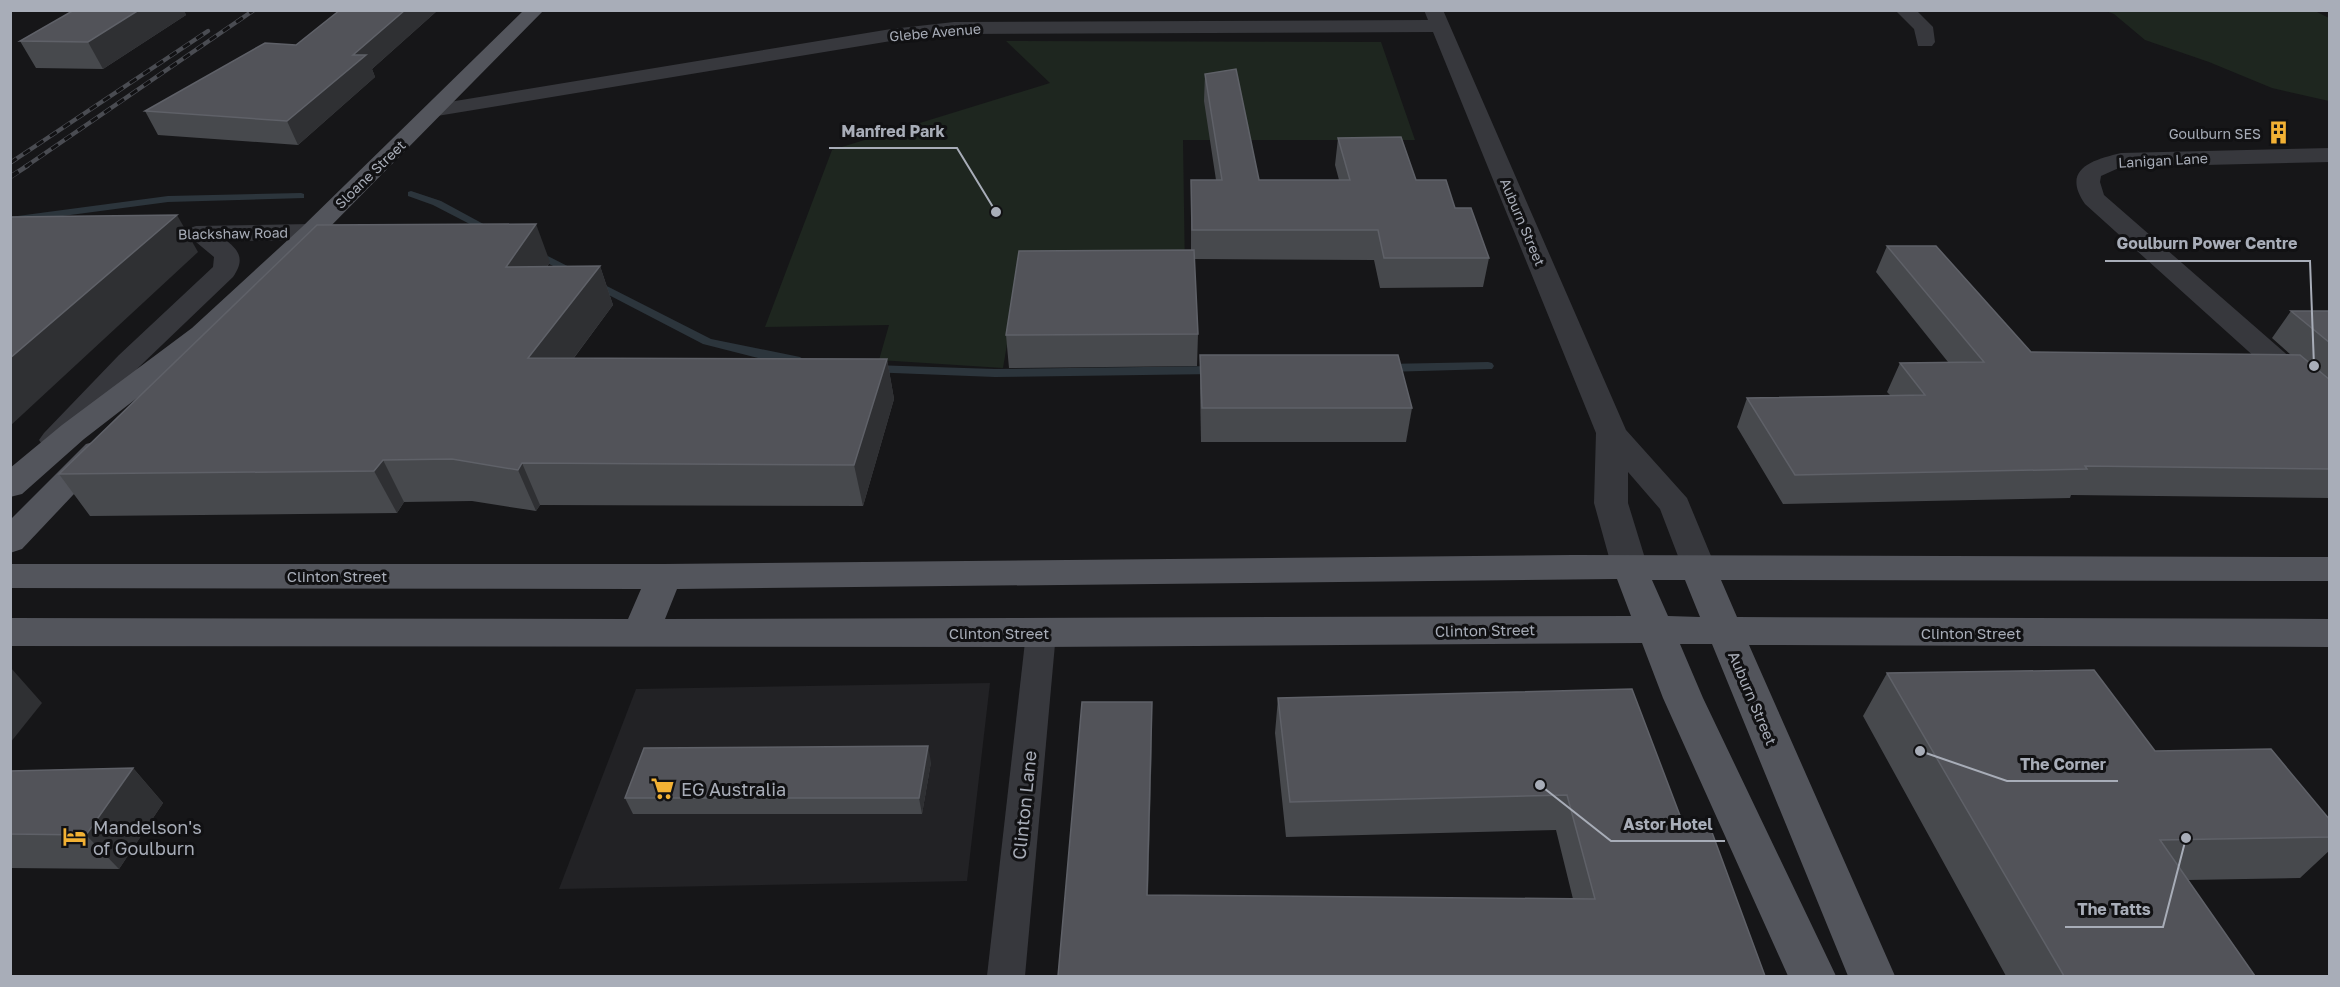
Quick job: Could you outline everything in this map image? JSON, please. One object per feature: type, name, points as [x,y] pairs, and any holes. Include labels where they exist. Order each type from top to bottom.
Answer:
[{"type":"main road","name":"Sloane Street","points":[[10,541],[106,442],[202,334],[437,110],[535,10]]},
{"type":"main road","name":"Sloane Street","points":[[18,479],[73,432],[202,334]]},
{"type":"main road","name":"Clinton Street","points":[[10,576],[664,577],[1630,568],[2330,569]]},
{"type":"main road","name":"Auburn Street","points":[[1630,568],[1654,631],[1812,976]]},
{"type":"main road","name":"Auburn Street","points":[[1698,568],[1871,976]]},
{"type":"main road","points":[[641,633],[664,577]]},
{"type":"main road","name":"Clinton Street","points":[[10,632],[1041,633],[1579,629],[2330,633]]},
{"type":"street","points":[[1904,10],[1923,27],[1925,42]]},
{"type":"street","name":"Glebe Avenue","points":[[437,110],[880,37],[954,28],[1436,18]]},
{"type":"street","name":"Auburn Street","points":[[1436,18],[1612,433],[1675,506],[1698,568]]},
{"type":"street","name":"Lanigan Lane","points":[[2330,155],[2121,160],[2106,163],[2094,169],[2088,177],[2086,187],[2094,199],[2162,261],[2330,408]]},
{"type":"street","name":"Blackshaw Road","points":[[18,479],[129,361],[224,271],[228,262],[227,254],[190,234],[311,232]]},
{"type":"street","name":"Auburn Street","points":[[1612,433],[1611,502],[1630,568]]},
{"type":"lane","name":"Clinton Lane","points":[[1006,976],[1041,633]]},
{"type":"shaded area","points":[[2106,11],[2315,11],[2329,18],[2329,101],[2272,88],[2209,62],[2145,40],[2114,14]]},
{"type":"shaded area","points":[[1006,41],[1381,42],[1415,140],[1183,140],[1185,274],[1018,279],[1003,368],[879,360],[889,325],[765,327],[832,150],[1050,83]]},
{"type":"shaded area","name":"EG Australia","points":[[990,683],[967,881],[559,889],[636,689]]},
{"type":"building","points":[[74,10],[139,10],[88,42],[20,41]]},
{"type":"building","points":[[340,10],[405,10],[353,55],[366,55],[287,121],[145,111],[265,43],[296,45]]},
{"type":"building","points":[[1236,69],[1259,180],[1350,180],[1338,138],[1401,137],[1416,180],[1446,180],[1455,208],[1471,208],[1489,258],[1384,258],[1378,230],[1192,230],[1191,180],[1222,180],[1205,74]]},
{"type":"building","points":[[177,215],[10,358],[10,217]]},
{"type":"building","points":[[536,224],[506,267],[600,266],[528,358],[887,359],[854,465],[522,463],[518,470],[452,459],[383,460],[374,471],[59,474],[317,225]]},
{"type":"building","points":[[1887,246],[1936,246],[2031,352],[2300,355],[2330,380],[2330,469],[2085,466],[2087,469],[1795,475],[1747,398],[1925,395],[1900,363],[1984,362]]},
{"type":"building","points":[[1194,250],[1198,334],[1006,335],[1019,251]]},
{"type":"building","points":[[2291,311],[2330,311],[2330,343]]},
{"type":"building","points":[[1200,355],[1398,355],[1412,408],[1202,408]]},
{"type":"building","points":[[2094,670],[2155,751],[2271,749],[2330,820],[2330,837],[2160,840],[2255,976],[2064,976],[1887,673]]},
{"type":"building","points":[[1632,689],[1684,826],[1710,827],[1765,976],[1058,976],[1082,702],[1152,702],[1147,895],[1595,899],[1567,795],[1290,802],[1278,698]]},
{"type":"building","points":[[928,746],[919,798],[625,798],[644,748]]},
{"type":"building","points":[[133,768],[86,835],[10,834],[10,771]]},
{"type":"waterway","points":[[411,194],[437,203],[495,233]]},
{"type":"waterway","points":[[10,220],[168,199],[301,196]]},
{"type":"waterway","points":[[534,252],[707,342],[800,361]]},
{"type":"waterway","points":[[1385,368],[1488,366]]},
{"type":"waterway","points":[[872,369],[995,373],[1216,370]]},
{"type":"railway","points":[[25,167],[254,10]]},
{"type":"railway","points":[[10,163],[208,31]]},
{"type":"railway","points":[[10,177],[27,166]]},
{"type":"place","name":"Goulburn SES","points":[[2279,133]]},
{"type":"place","name":"Manfred Park","points":[[996,212]]},
{"type":"place","name":"Goulburn Power Centre","points":[[2314,366]]},
{"type":"place","name":"The Corner","points":[[1920,751]]},
{"type":"place","name":"Astor Hotel","points":[[1540,785]]},
{"type":"place","name":"EG Australia","points":[[663,789]]},
{"type":"place","name":"Mandelson's of Goulburn","points":[[75,837]]},
{"type":"place","name":"The Tatts","points":[[2186,838]]}]
